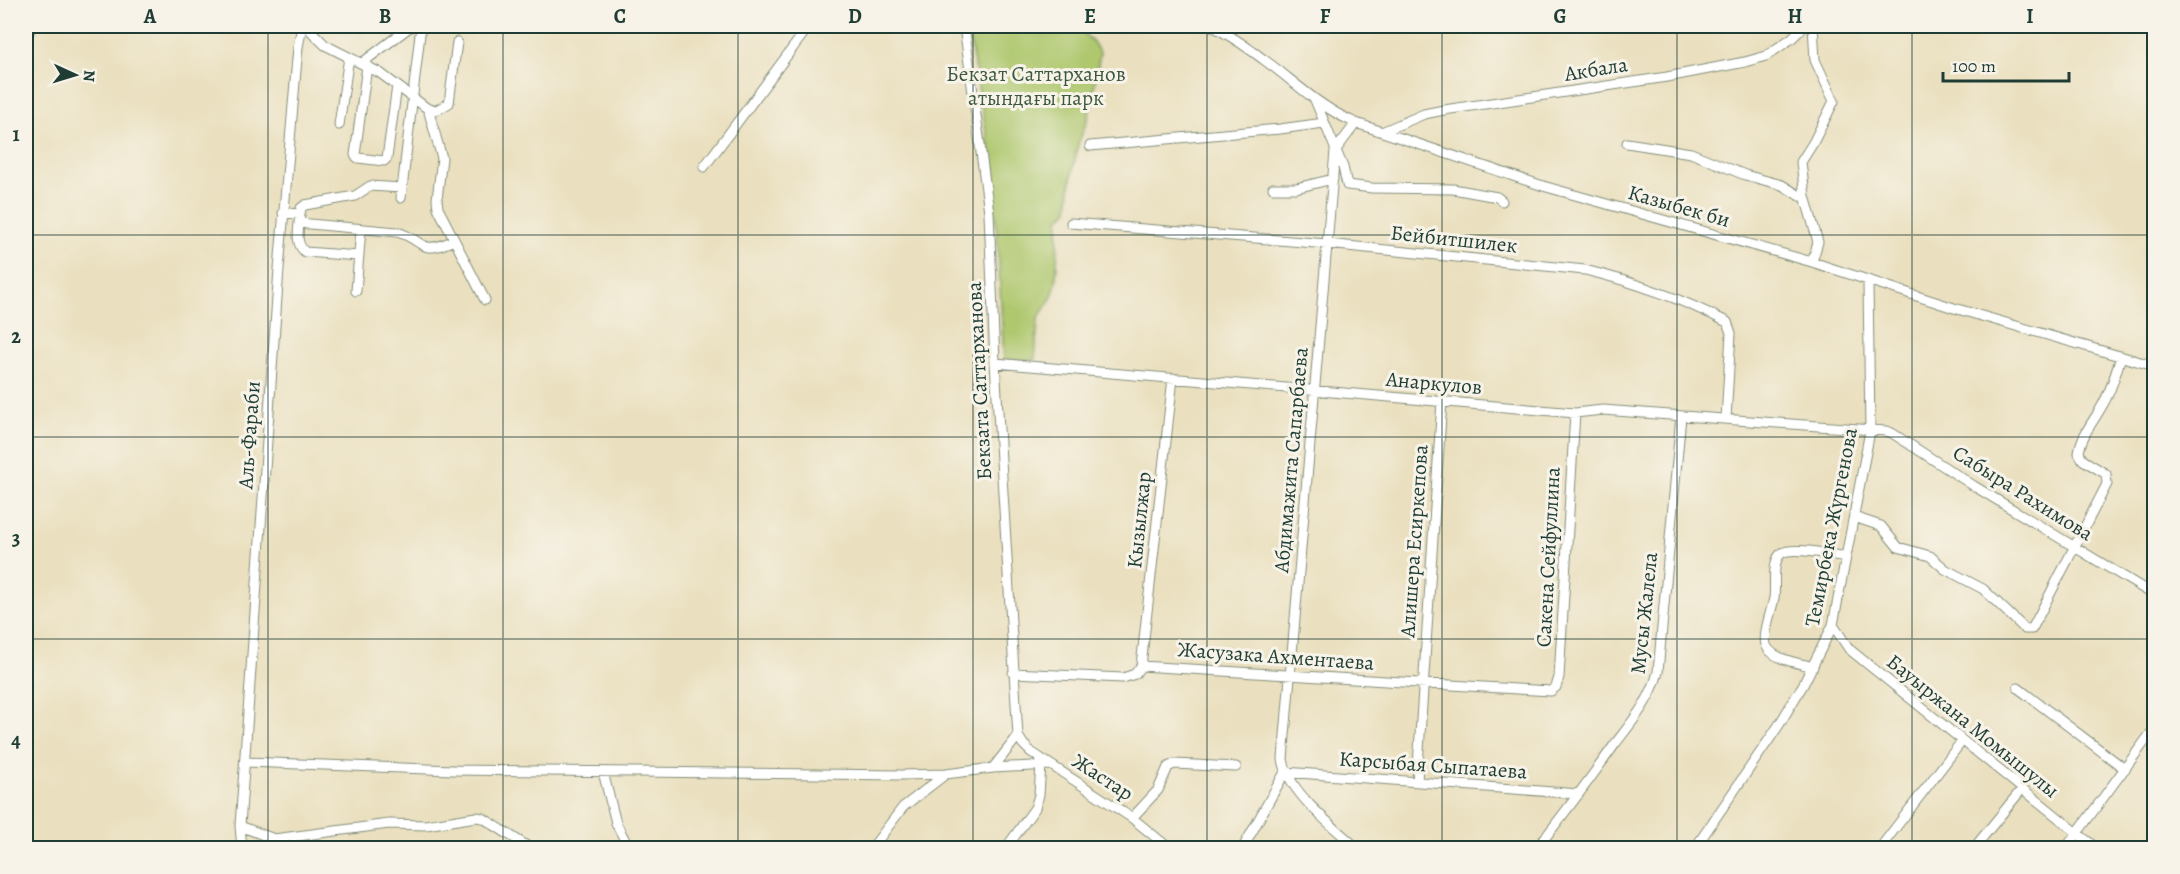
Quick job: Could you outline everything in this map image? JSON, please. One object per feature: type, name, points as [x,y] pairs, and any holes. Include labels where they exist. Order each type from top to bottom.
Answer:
[{"type":"street","points":[[304,26],[325,45],[364,65],[428,109],[443,108],[449,103],[457,42]]},
{"type":"street","name":"Аль-Фараби","points":[[242,849],[240,826],[244,762],[283,213],[298,46],[304,26]]},
{"type":"street","points":[[397,86],[387,158],[384,161],[358,158],[355,155],[364,65],[411,26]]},
{"type":"street","points":[[704,167],[809,26]]},
{"type":"street","name":"Бекзата Саттарханова","points":[[964,26],[989,212],[995,363],[1018,736]]},
{"type":"street","name":"Акбала","points":[[1384,131],[1424,114],[1444,110],[1615,85],[1745,62],[1766,56],[1792,38],[1804,26]]},
{"type":"street","points":[[1812,262],[1818,242],[1805,196],[1802,158],[1813,143],[1834,101],[1815,60],[1813,26]]},
{"type":"street","name":"Казыбек би","points":[[1220,27],[1315,100],[1338,115],[1356,123],[1543,186],[1812,262],[1868,282],[2154,366]]},
{"type":"street","points":[[358,256],[305,252],[300,248],[298,241],[301,208],[305,205],[356,196],[370,186],[402,193],[420,34]]},
{"type":"street","points":[[339,125],[349,57]]},
{"type":"street","points":[[1315,100],[1343,167],[1347,185],[1350,187],[1453,189],[1497,197],[1502,201]]},
{"type":"street","points":[[428,109],[442,158],[436,199],[438,208],[484,300]]},
{"type":"street","points":[[1090,146],[1324,123]]},
{"type":"street","points":[[1335,151],[1356,123]]},
{"type":"street","points":[[1627,143],[1691,153],[1745,175],[1782,185],[1800,196],[1805,196]]},
{"type":"street","name":"Абдимажита Сапарбаева","points":[[1243,849],[1285,772],[1283,759],[1335,151]]},
{"type":"street","points":[[1273,188],[1296,188],[1333,179]]},
{"type":"street","points":[[283,213],[361,229],[405,234],[425,247],[438,248],[454,240]]},
{"type":"street","name":"Бейбитшилек","points":[[1071,223],[1327,244],[1586,270],[1619,278],[1668,295],[1727,322],[1731,333],[1726,419]]},
{"type":"street","points":[[356,291],[361,229]]},
{"type":"street","name":"Темирбека Жүргенова","points":[[1695,849],[1779,725],[1813,667],[1833,625],[1870,431],[1868,282]]},
{"type":"street","points":[[1854,517],[1881,526],[1898,547],[1930,556],[1946,569],[1983,590],[2025,629],[2029,630],[2035,626],[2107,484],[2106,474],[2080,458],[2079,447],[2110,390],[2121,356]]},
{"type":"street","name":"Анаркулов","points":[[995,363],[1575,413],[1603,410],[1870,431]]},
{"type":"street","name":"Кызылжар","points":[[1141,666],[1173,378]]},
{"type":"street","name":"Алишера Есиркепова","points":[[1417,781],[1442,401]]},
{"type":"street","name":"Сакена Сейфуллина","points":[[1542,692],[1551,691],[1556,687],[1559,677],[1575,413]]},
{"type":"street","name":"Мусы Жалела","points":[[1537,849],[1646,701],[1656,682],[1681,416]]},
{"type":"street","name":"Сабыра Рахимова","points":[[1870,431],[1892,433],[1974,486],[2154,595]]},
{"type":"street","points":[[1813,667],[1777,656],[1768,650],[1764,642],[1774,595],[1776,562],[1784,551],[1794,550],[1846,558]]},
{"type":"street","name":"Бауыржана Момышулы","points":[[1833,625],[1849,649],[2096,849]]},
{"type":"street","name":"Жасузака Ахментаева","points":[[1013,673],[1123,678],[1135,674],[1141,666],[1542,692]]},
{"type":"street","points":[[2018,687],[2125,769]]},
{"type":"street","points":[[2066,849],[2154,729]]},
{"type":"street","points":[[993,768],[1018,736]]},
{"type":"street","name":"Жастар","points":[[1018,736],[1023,744],[1046,764],[1132,818],[1169,849]]},
{"type":"street","points":[[1880,849],[1962,741]]},
{"type":"street","points":[[244,762],[365,768],[946,774],[1046,764],[1035,808],[1006,848]]},
{"type":"street","points":[[1132,818],[1158,790],[1168,767],[1174,764],[1236,768]]},
{"type":"street","points":[[603,772],[616,822],[629,849]]},
{"type":"street","points":[[1285,772],[1295,789],[1357,849]]},
{"type":"street","name":"Карсыбая Сыпатаева","points":[[1285,772],[1579,794]]},
{"type":"street","points":[[872,849],[903,807],[946,774]]},
{"type":"street","points":[[1974,849],[2022,789]]},
{"type":"street","points":[[240,826],[274,839],[388,824],[426,825],[476,817],[483,818],[530,849]]},
{"type":"green space","name":"Бекзат Саттарханов атындағы парк","points":[[967,26],[1076,26],[1093,42],[1100,53],[1089,115],[1078,144],[1068,210],[1059,219],[1056,283],[1052,297],[1038,318],[1035,360],[1004,360],[997,234],[989,147]]}]
